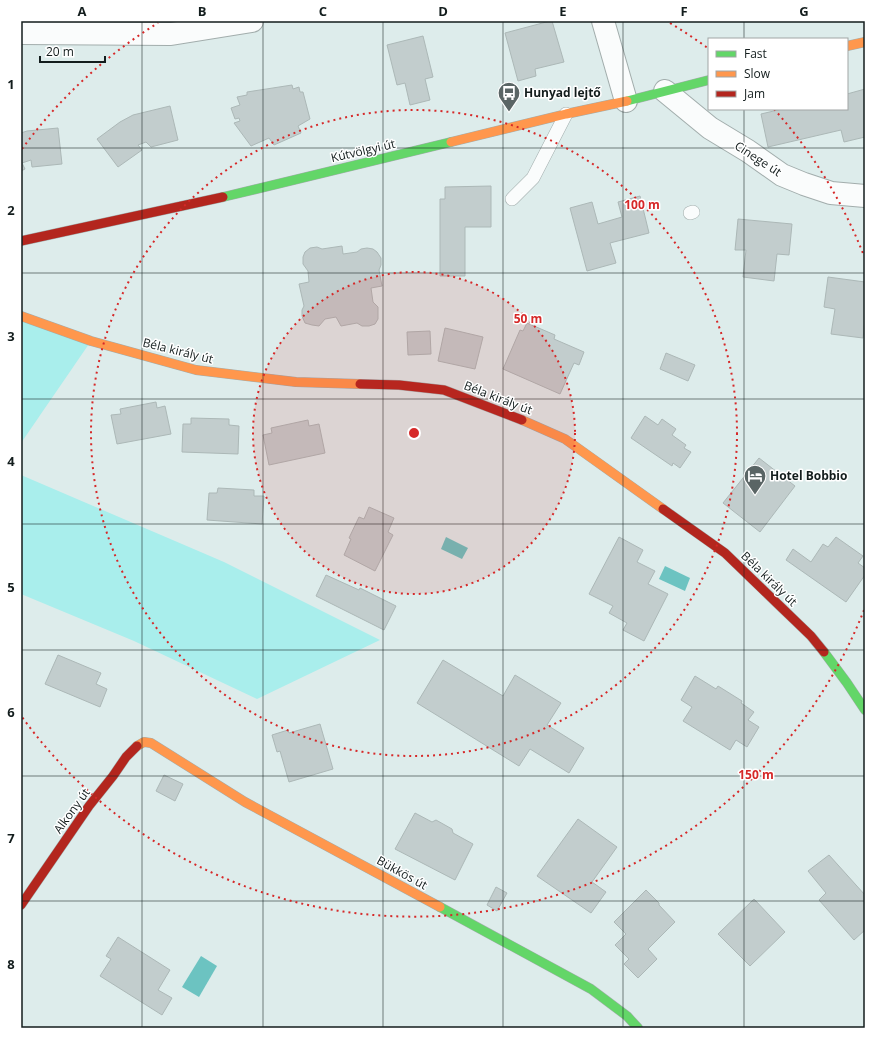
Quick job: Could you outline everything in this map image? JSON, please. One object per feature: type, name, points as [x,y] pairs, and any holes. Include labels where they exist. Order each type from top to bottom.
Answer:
[{"type":"street","points":[[21,33],[171,34],[252,21]]},
{"type":"street","points":[[603,21],[626,101]]},
{"type":"street","points":[[848,46],[865,42]]},
{"type":"street","name":"Kútvölgyi út","points":[[21,241],[226,196],[566,114],[617,104],[708,80]]},
{"type":"street","name":"Cinege út","points":[[665,91],[710,128],[748,151],[782,175],[831,193],[865,196]]},
{"type":"street","name":"Béla király út","points":[[21,316],[91,341],[196,370],[296,382],[399,385],[444,390],[524,420],[565,439],[725,553],[811,636],[847,683],[865,710]]},
{"type":"street","name":"Alkony út","points":[[21,905],[89,806],[126,757],[135,747],[144,742],[151,743]]},
{"type":"street","name":"Bükkös út","points":[[151,743],[245,802],[591,989],[626,1016],[638,1028]]},
{"type":"lane","points":[[512,199],[533,178],[566,114]]},
{"type":"shaded area","points":[[21,316],[91,341],[21,443]]},
{"type":"shaded area","points":[[21,475],[224,562],[380,640],[257,699],[134,641],[21,594]]},
{"type":"shaded area","points":[[446,537],[468,548],[462,559],[441,549]]},
{"type":"shaded area","points":[[665,566],[690,578],[685,591],[659,579]]},
{"type":"shaded area","points":[[201,956],[217,966],[199,997],[182,987]]},
{"type":"building","points":[[552,21],[564,62],[535,69],[536,76],[518,81],[505,33]]},
{"type":"building","points":[[423,36],[433,77],[425,79],[430,100],[410,105],[405,83],[397,85],[387,45]]},
{"type":"building","points":[[292,85],[293,89],[299,87],[300,92],[303,92],[310,119],[298,126],[301,133],[274,145],[269,138],[251,146],[234,123],[240,121],[239,118],[235,119],[231,108],[240,105],[237,97],[247,95],[247,92]]},
{"type":"building","points":[[865,89],[865,137],[844,142],[841,130],[768,147],[761,114],[778,110],[848,110],[848,94]]},
{"type":"building","points":[[170,106],[178,140],[151,147],[146,142],[138,145],[142,150],[118,167],[97,139],[120,122],[133,115]]},
{"type":"building","points":[[58,128],[62,164],[32,167],[31,160],[22,163],[25,169],[21,171],[21,133]]},
{"type":"building","points":[[491,186],[491,227],[465,227],[465,276],[440,276],[440,199],[445,199],[445,187]]},
{"type":"building","points":[[640,196],[649,233],[610,243],[616,263],[587,271],[570,208],[592,202],[598,224],[622,217],[618,202]]},
{"type":"building","points":[[738,219],[792,224],[789,255],[777,254],[774,281],[743,277],[746,250],[735,250]]},
{"type":"building","points":[[342,246],[343,254],[357,252],[361,249],[367,248],[373,249],[381,258],[379,270],[382,286],[371,288],[373,302],[378,307],[378,319],[375,324],[369,326],[362,326],[357,323],[341,326],[336,317],[325,319],[319,326],[305,323],[302,316],[304,306],[299,284],[309,282],[308,271],[303,264],[305,252],[310,248],[317,247],[322,249]]},
{"type":"building","points":[[828,277],[865,282],[865,320],[863,338],[831,334],[835,309],[824,307]]},
{"type":"building","points":[[527,323],[555,335],[554,339],[584,352],[579,365],[574,363],[560,394],[503,369],[520,330],[523,331]]},
{"type":"building","points":[[445,328],[483,337],[475,369],[438,361]]},
{"type":"building","points":[[430,331],[431,354],[408,355],[407,332]]},
{"type":"building","points":[[666,353],[695,365],[688,381],[660,369]]},
{"type":"building","points":[[156,402],[157,408],[165,406],[171,434],[117,444],[111,415],[121,414],[120,409]]},
{"type":"building","points":[[645,416],[658,425],[662,419],[676,429],[672,435],[686,445],[684,448],[691,452],[680,468],[673,463],[672,466],[631,438]]},
{"type":"building","points":[[191,418],[229,419],[229,425],[239,426],[238,454],[182,452],[183,424],[191,424]]},
{"type":"building","points":[[308,420],[309,426],[319,424],[325,453],[269,465],[263,435],[272,433],[271,428]]},
{"type":"building","points":[[759,458],[795,486],[760,532],[723,503]]},
{"type":"building","points":[[218,488],[254,490],[254,496],[264,496],[262,524],[207,520],[209,493],[217,493]]},
{"type":"building","points":[[369,507],[394,518],[388,532],[393,535],[375,571],[344,555],[351,539],[349,538],[359,517],[364,519]]},
{"type":"building","points":[[619,537],[643,550],[637,562],[655,571],[648,584],[668,594],[644,641],[623,630],[627,623],[609,613],[613,606],[589,594]]},
{"type":"building","points":[[836,537],[863,556],[858,563],[865,568],[865,575],[846,602],[786,560],[793,549],[811,562],[823,544],[828,547]]},
{"type":"building","points":[[326,575],[359,590],[360,588],[396,606],[384,630],[316,596]]},
{"type":"building","points":[[58,655],[101,673],[96,684],[107,689],[100,707],[45,684]]},
{"type":"building","points":[[443,660],[503,696],[515,675],[561,703],[547,725],[584,748],[569,773],[530,749],[519,766],[417,703]]},
{"type":"building","points":[[695,676],[716,689],[718,686],[742,701],[741,703],[754,712],[748,720],[759,727],[747,747],[736,740],[730,750],[683,721],[692,707],[681,700]]},
{"type":"building","points":[[320,724],[333,769],[289,782],[280,751],[277,752],[272,735],[288,730],[289,733]]},
{"type":"building","points":[[164,775],[183,784],[175,801],[156,791]]},
{"type":"building","points":[[415,813],[432,822],[436,820],[452,829],[453,833],[473,844],[455,880],[395,849]]},
{"type":"building","points":[[578,819],[617,847],[592,882],[606,892],[591,913],[537,876]]},
{"type":"building","points":[[829,855],[865,895],[865,930],[854,940],[819,900],[826,893],[808,871]]},
{"type":"building","points":[[496,887],[507,893],[497,911],[487,905]]},
{"type":"building","points":[[646,890],[675,922],[648,949],[657,959],[638,978],[624,964],[629,959],[615,945],[626,934],[614,922]]},
{"type":"building","points":[[754,899],[785,932],[750,966],[718,934]]},
{"type":"building","points":[[118,937],[170,970],[158,990],[172,998],[162,1015],[100,976],[111,959],[106,956]]},
{"type":"traffic: fast","points":[[627,101],[708,80]]},
{"type":"traffic: fast","points":[[223,197],[451,142]]},
{"type":"traffic: fast","points":[[824,652],[865,710]]},
{"type":"traffic: fast","points":[[440,907],[591,989],[627,1016],[638,1028]]},
{"type":"traffic: slow","points":[[848,46],[865,42]]},
{"type":"traffic: slow","points":[[451,142],[627,101]]},
{"type":"traffic: slow","points":[[21,316],[91,341],[196,370],[296,382],[360,384]]},
{"type":"traffic: slow","points":[[522,420],[565,439],[663,509]]},
{"type":"traffic: slow","points":[[137,746],[144,742],[151,743],[245,802],[440,907]]},
{"type":"traffic: jam","points":[[21,241],[223,197]]},
{"type":"traffic: jam","points":[[360,384],[399,385],[444,390],[522,420]]},
{"type":"traffic: jam","points":[[663,509],[725,553],[811,636],[824,652]]},
{"type":"traffic: jam","points":[[21,905],[89,806],[126,757],[137,746]]},
{"type":"place","name":"Hunyad lejtő","points":[[509,112]]},
{"type":"place","name":"Hotel Bobbio","points":[[755,496]]}]
